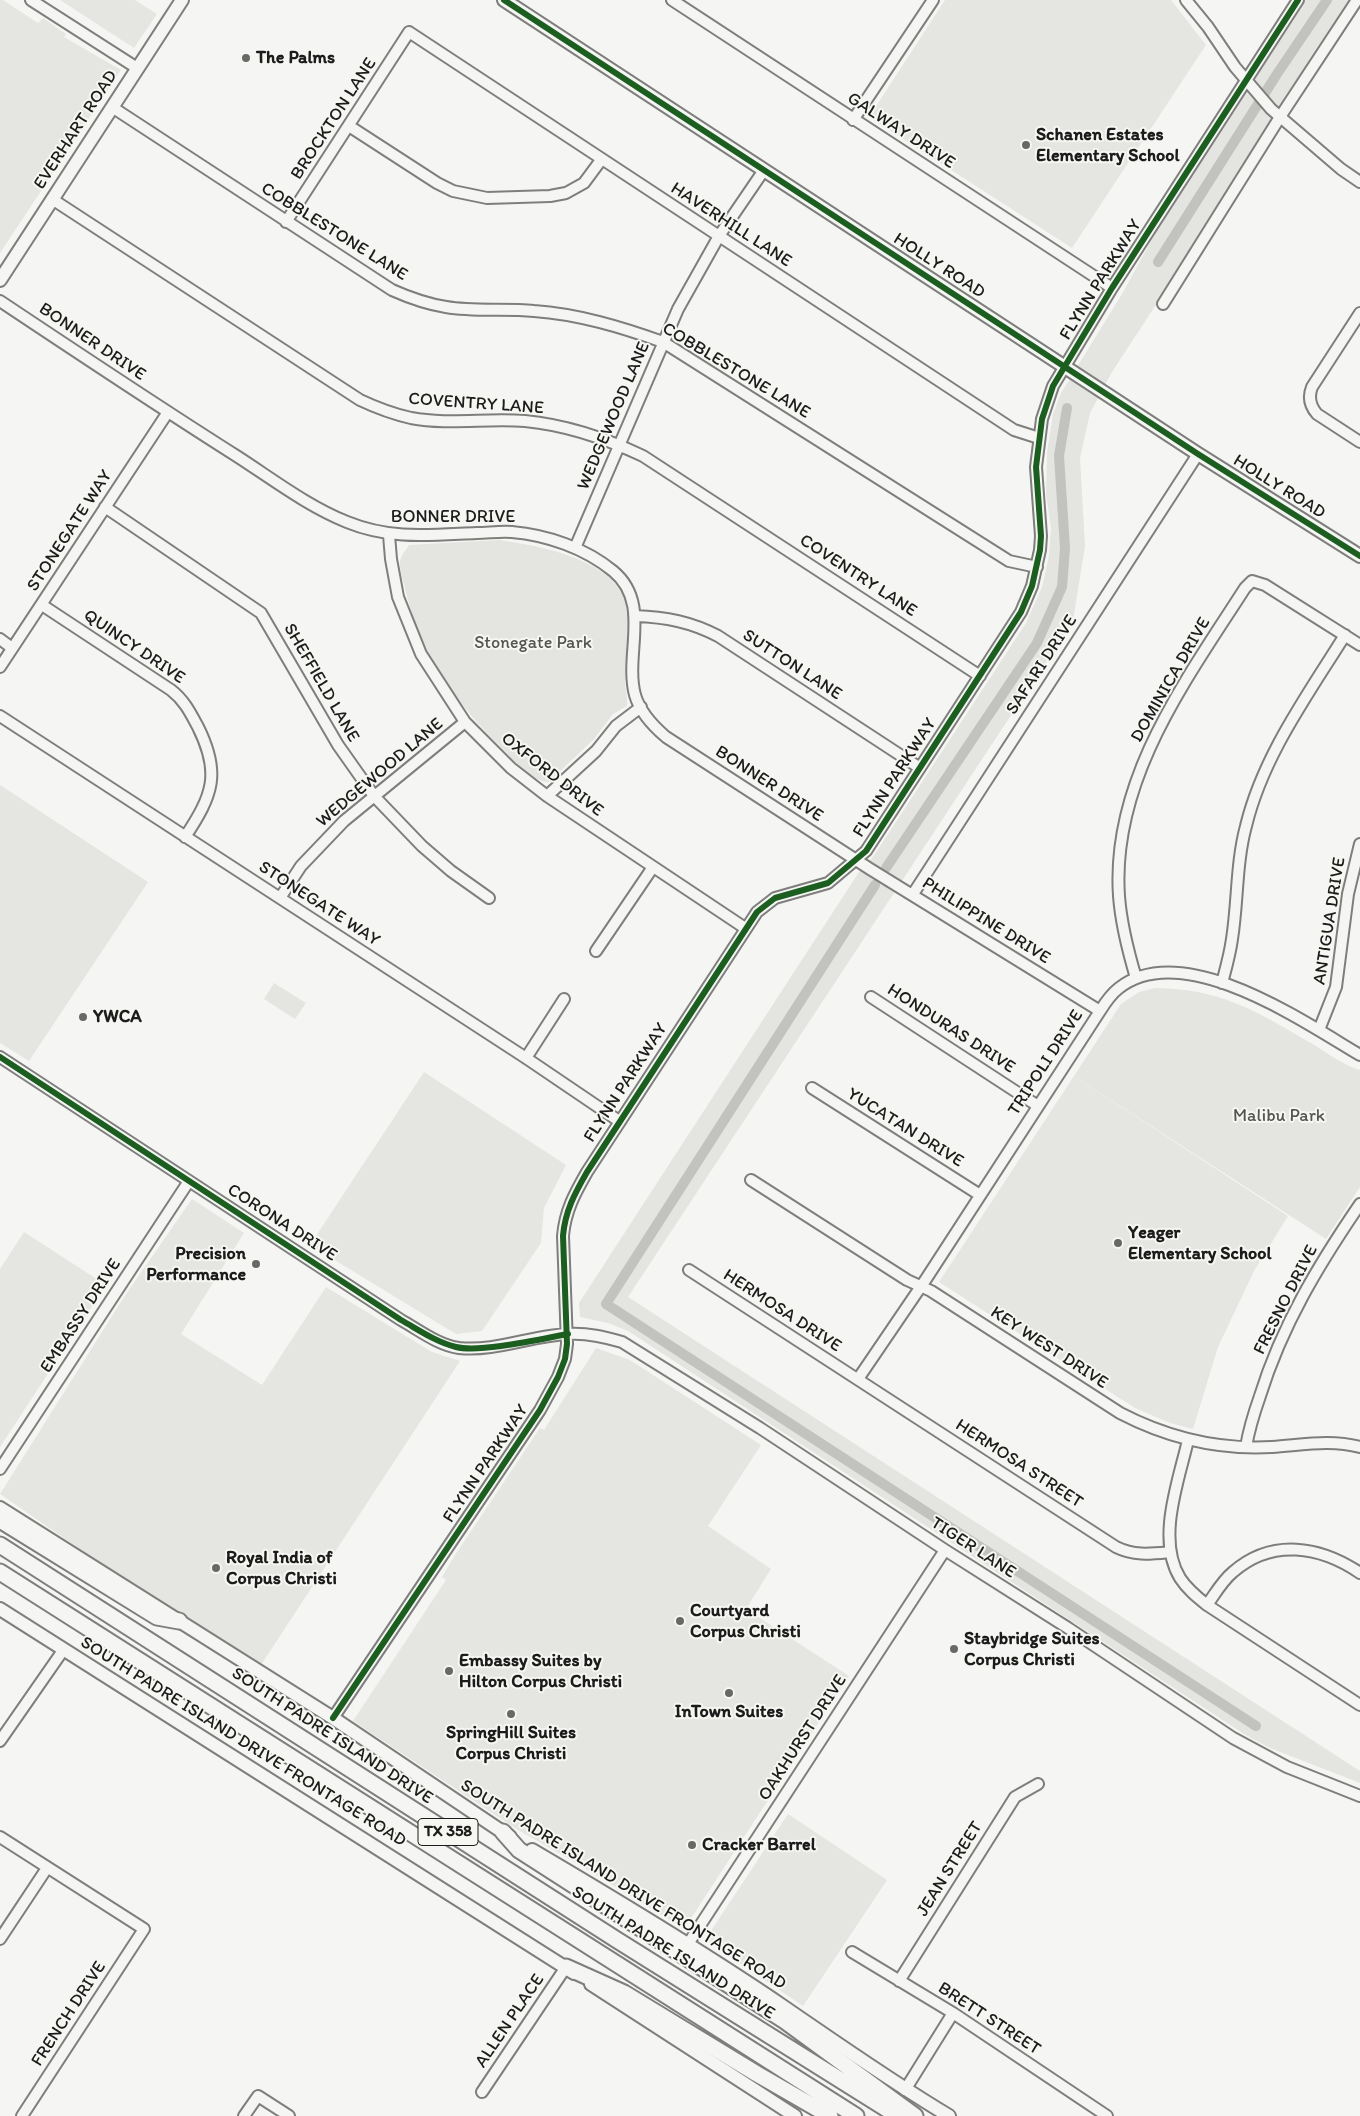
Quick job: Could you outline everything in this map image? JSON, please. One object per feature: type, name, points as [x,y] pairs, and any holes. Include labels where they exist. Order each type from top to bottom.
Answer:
[{"type":"highway","points":[[0,1520],[157,1617],[179,1621]]},
{"type":"highway","name":"SOUTH PADRE ISLAND DRIVE","points":[[0,1545],[617,1940],[898,2116]]},
{"type":"highway","name":"TX 358","points":[[0,1572],[856,2116]]},
{"type":"highway","points":[[502,1832],[518,1850],[785,2021],[915,2116]]},
{"type":"highway","points":[[566,1968],[624,1993],[830,2116]]},
{"type":"main road","name":"EVERHART ROAD","points":[[0,280],[182,0]]},
{"type":"main road","name":"HOLLY ROAD","points":[[504,0],[1198,454],[1360,556]]},
{"type":"main road","name":"SOUTH PADRE ISLAND DRIVE FRONTAGE ROAD","points":[[0,1508],[332,1718],[502,1832],[688,1944],[905,2090],[949,2116]]},
{"type":"main road","name":"SOUTH PADRE ISLAND DRIVE FRONTAGE ROAD","points":[[0,1609],[566,1968],[795,2116]]},
{"type":"street","points":[[31,0],[137,68]]},
{"type":"street","name":"GALWAY DRIVE","points":[[672,0],[1112,288]]},
{"type":"street","points":[[853,120],[933,0]]},
{"type":"street","points":[[1186,0],[1257,94],[1271,109],[1341,169],[1360,182]]},
{"type":"street","name":"FLYNN PARKWAY","points":[[332,1718],[550,1394],[565,1359],[568,1334],[563,1236],[565,1221],[572,1198],[745,928],[767,902],[828,883],[866,851],[1021,612],[1037,568],[1041,536],[1036,467],[1039,438],[1048,401],[1065,366],[1112,288],[1298,0]]},
{"type":"street","points":[[1162,304],[1280,117],[1357,0]]},
{"type":"street","name":"BROCKTON LANE","points":[[286,222],[409,32]]},
{"type":"street","name":"HAVERHILL LANE","points":[[409,32],[1014,430],[1039,438]]},
{"type":"street","name":"COBBLESTONE LANE","points":[[112,107],[376,280],[410,298],[448,308],[563,314],[614,326],[663,342],[1009,561],[1037,568]]},
{"type":"street","points":[[349,126],[437,183],[453,191],[479,197],[512,198],[566,193],[584,183],[601,160]]},
{"type":"street","name":"WEDGEWOOD LANE","points":[[575,548],[663,342],[691,283],[719,236],[764,170]]},
{"type":"street","name":"COVENTRY LANE","points":[[52,199],[360,400],[379,409],[412,418],[433,420],[526,421],[587,433],[642,456],[980,676]]},
{"type":"street","name":"BONNER DRIVE","points":[[0,301],[168,412],[328,514],[369,530],[389,534],[408,536],[510,532],[536,536],[575,548],[602,562],[615,572],[626,586],[633,600],[635,616],[633,676],[636,695],[653,726],[666,737],[856,860]]},
{"type":"street","points":[[1360,314],[1312,387],[1310,401],[1312,409],[1317,414],[1360,442]]},
{"type":"street","name":"STONEGATE WAY","points":[[0,667],[168,412]]},
{"type":"street","name":"SAFARI DRIVE","points":[[913,894],[1198,454]]},
{"type":"street","name":"SHEFFIELD LANE","points":[[106,507],[261,613],[338,745],[374,796],[422,846],[451,871],[489,898]]},
{"type":"street","name":"OXFORD DRIVE","points":[[389,534],[394,579],[398,597],[410,629],[421,654],[465,722],[511,768],[547,796],[745,928]]},
{"type":"street","name":"DOMINICA DRIVE","points":[[1136,978],[1126,940],[1119,894],[1121,846],[1132,793],[1152,742],[1167,713],[1245,588],[1252,581],[1264,585],[1344,635]]},
{"type":"street","name":"QUINCY DRIVE","points":[[42,605],[171,690],[182,698],[187,706],[206,744],[211,763],[211,783],[208,800],[185,837]]},
{"type":"street","name":"SUTTON LANE","points":[[635,616],[658,616],[700,626],[920,768]]},
{"type":"street","points":[[1222,983],[1232,938],[1238,868],[1250,808],[1265,770],[1279,742],[1344,635],[1360,645]]},
{"type":"street","points":[[0,639],[12,648]]},
{"type":"street","points":[[547,796],[596,751],[616,726],[641,707]]},
{"type":"street","name":"STONEGATE WAY","points":[[0,716],[620,1121]]},
{"type":"street","name":"WEDGEWOOD LANE","points":[[280,898],[301,866],[344,821],[465,722]]},
{"type":"street","name":"ANTIGUA DRIVE","points":[[1319,1030],[1336,987],[1348,894],[1360,844]]},
{"type":"street","name":"PHILIPPINE DRIVE","points":[[856,860],[1100,1011]]},
{"type":"street","points":[[596,952],[653,867]]},
{"type":"street","name":"TRIPOLI DRIVE","points":[[858,1379],[1100,1011],[1111,995],[1120,987],[1150,973],[1165,972],[1222,983],[1271,1002],[1360,1055]]},
{"type":"street","name":"HONDURAS DRIVE","points":[[871,997],[1038,1106]]},
{"type":"street","points":[[526,1058],[564,999]]},
{"type":"street","name":"CORONA DRIVE","points":[[0,1057],[393,1314],[436,1340],[458,1348],[483,1348],[568,1334]]},
{"type":"street","name":"YUCATAN DRIVE","points":[[812,1088],[980,1195]]},
{"type":"street","name":"KEY WEST DRIVE","points":[[751,1180],[1120,1414],[1169,1435],[1188,1440],[1246,1447],[1318,1443],[1360,1445]]},
{"type":"street","name":"EMBASSY DRIVE","points":[[0,1469],[189,1181]]},
{"type":"street","name":"FRESNO DRIVE","points":[[1246,1447],[1248,1433],[1267,1373],[1284,1330],[1306,1287],[1360,1204]]},
{"type":"street","name":"HERMOSA DRIVE","points":[[689,1270],[858,1379]]},
{"type":"street","name":"TIGER LANE","points":[[568,1334],[596,1335],[622,1342],[760,1428],[945,1550],[1068,1628],[1233,1738],[1287,1767],[1360,1796]]},
{"type":"street","name":"HERMOSA STREET","points":[[858,1379],[1116,1547],[1136,1554],[1146,1555],[1170,1552]]},
{"type":"street","points":[[1188,1440],[1168,1538],[1170,1552],[1180,1577],[1190,1590],[1207,1605],[1360,1705]]},
{"type":"street","points":[[1207,1605],[1232,1573],[1246,1562],[1282,1550],[1301,1549],[1320,1552],[1337,1558],[1360,1573]]},
{"type":"street","name":"OAKHURST DRIVE","points":[[688,1944],[945,1550]]},
{"type":"street","points":[[0,1741],[64,1649]]},
{"type":"street","name":"JEAN STREET","points":[[899,1981],[1015,1797],[1038,1784]]},
{"type":"street","points":[[0,1837],[47,1868],[0,1939]]},
{"type":"street","name":"FRENCH DRIVE","points":[[22,2116],[144,1929],[47,1868]]},
{"type":"street","name":"BRETT STREET","points":[[852,1952],[953,2013],[1107,2116]]},
{"type":"street","name":"ALLEN PLACE","points":[[482,2092],[566,1968]]},
{"type":"street","points":[[905,2090],[953,2013]]},
{"type":"street","points":[[244,2116],[258,2096],[289,2116]]},
{"type":"shaded area","points":[[0,0],[3,0],[38,23],[43,18],[66,34],[64,37],[121,70],[0,253]]},
{"type":"shaded area","points":[[60,0],[135,0],[157,14],[134,48]]},
{"type":"shaded area","name":"Schanen Estates Elementary School","points":[[945,0],[1171,0],[1206,45],[1072,248],[869,117]]},
{"type":"shaded area","points":[[0,785],[148,882],[29,1061],[0,1043]]},
{"type":"shaded area","points":[[424,1072],[566,1165],[544,1208],[541,1243],[482,1331],[456,1334],[310,1245]]},
{"type":"shaded area","name":"Yeager Elementary School","points":[[1074,1076],[1288,1216],[1254,1271],[1218,1347],[1193,1429],[1170,1423],[1135,1408],[939,1282]]},
{"type":"shaded area","points":[[192,1199],[244,1233],[181,1334],[262,1385],[326,1287],[432,1352],[460,1361],[261,1665],[132,1585],[0,1494],[124,1297]]},
{"type":"shaded area","points":[[24,1232],[106,1285],[0,1447],[0,1269]]},
{"type":"shaded area","points":[[596,1348],[630,1360],[761,1445],[708,1526],[771,1569],[746,1609],[849,1676],[684,1929],[578,1864],[518,1830],[353,1721],[446,1580],[442,1577],[455,1555],[540,1428],[544,1430]]},
{"type":"shaded area","points":[[788,1814],[887,1880],[803,2006],[705,1940]]},
{"type":"green space","points":[[1306,0],[1355,0],[1112,372],[1090,413],[1080,458],[1085,546],[1073,621],[628,1297],[1360,1771],[1360,1783],[1270,1748],[1244,1734],[628,1331],[608,1323],[580,1317],[579,1303],[859,872],[873,857],[1026,623],[1042,587],[1049,556],[1051,528],[1046,493],[1047,453],[1053,414],[1061,393],[1122,294],[1162,221]]},
{"type":"green space","name":"Stonegate Park","points":[[499,540],[552,550],[588,564],[604,573],[616,585],[628,609],[629,628],[625,680],[627,706],[613,714],[594,739],[549,782],[537,779],[520,767],[488,734],[456,696],[442,676],[419,633],[401,571],[401,558],[409,545]]},
{"type":"green space","points":[[274,983],[306,1003],[295,1019],[264,999]]},
{"type":"green space","name":"Malibu Park","points":[[1155,988],[1199,992],[1236,1003],[1271,1020],[1340,1061],[1360,1070],[1360,1187],[1326,1239],[1074,1076],[1121,1004],[1139,992]]},
{"type":"waterway","points":[[1158,262],[1277,74],[1327,0]]},
{"type":"waterway","points":[[886,868],[1037,643],[1062,587],[1065,548],[1059,456],[1067,408]]},
{"type":"waterway","points":[[875,885],[606,1304],[1256,1726]]},
{"type":"cycle path","points":[[504,0],[1198,454],[1360,556]]},
{"type":"cycle path","points":[[333,1718],[540,1410],[558,1377],[565,1359],[567,1344],[564,1227],[571,1202],[587,1172],[757,912],[775,898],[828,883],[866,851],[1021,612],[1032,586],[1040,550],[1041,536],[1036,467],[1042,419],[1053,386],[1112,288],[1298,0]]},
{"type":"cycle path","points":[[0,1057],[401,1320],[435,1339],[456,1347],[480,1348],[511,1345],[568,1334]]},
{"type":"place","name":"The Palms","points":[[246,58]]},
{"type":"place","name":"Schanen Estates Elementary School","points":[[1026,145]]},
{"type":"place","name":"YWCA","points":[[83,1017]]},
{"type":"place","name":"Yeager Elementary School","points":[[1118,1243]]},
{"type":"place","name":"Precision Performance","points":[[256,1264]]},
{"type":"place","name":"Royal India of Corpus Christi","points":[[216,1568]]},
{"type":"place","name":"Courtyard Corpus Christi","points":[[680,1621]]},
{"type":"place","name":"Staybridge Suites Corpus Christi","points":[[954,1649]]},
{"type":"place","name":"Embassy Suites by Hilton Corpus Christi","points":[[449,1671]]},
{"type":"place","name":"InTown Suites","points":[[729,1693]]},
{"type":"place","name":"SpringHill Suites Corpus Christi","points":[[511,1714]]},
{"type":"place","name":"Cracker Barrel","points":[[692,1845]]}]
